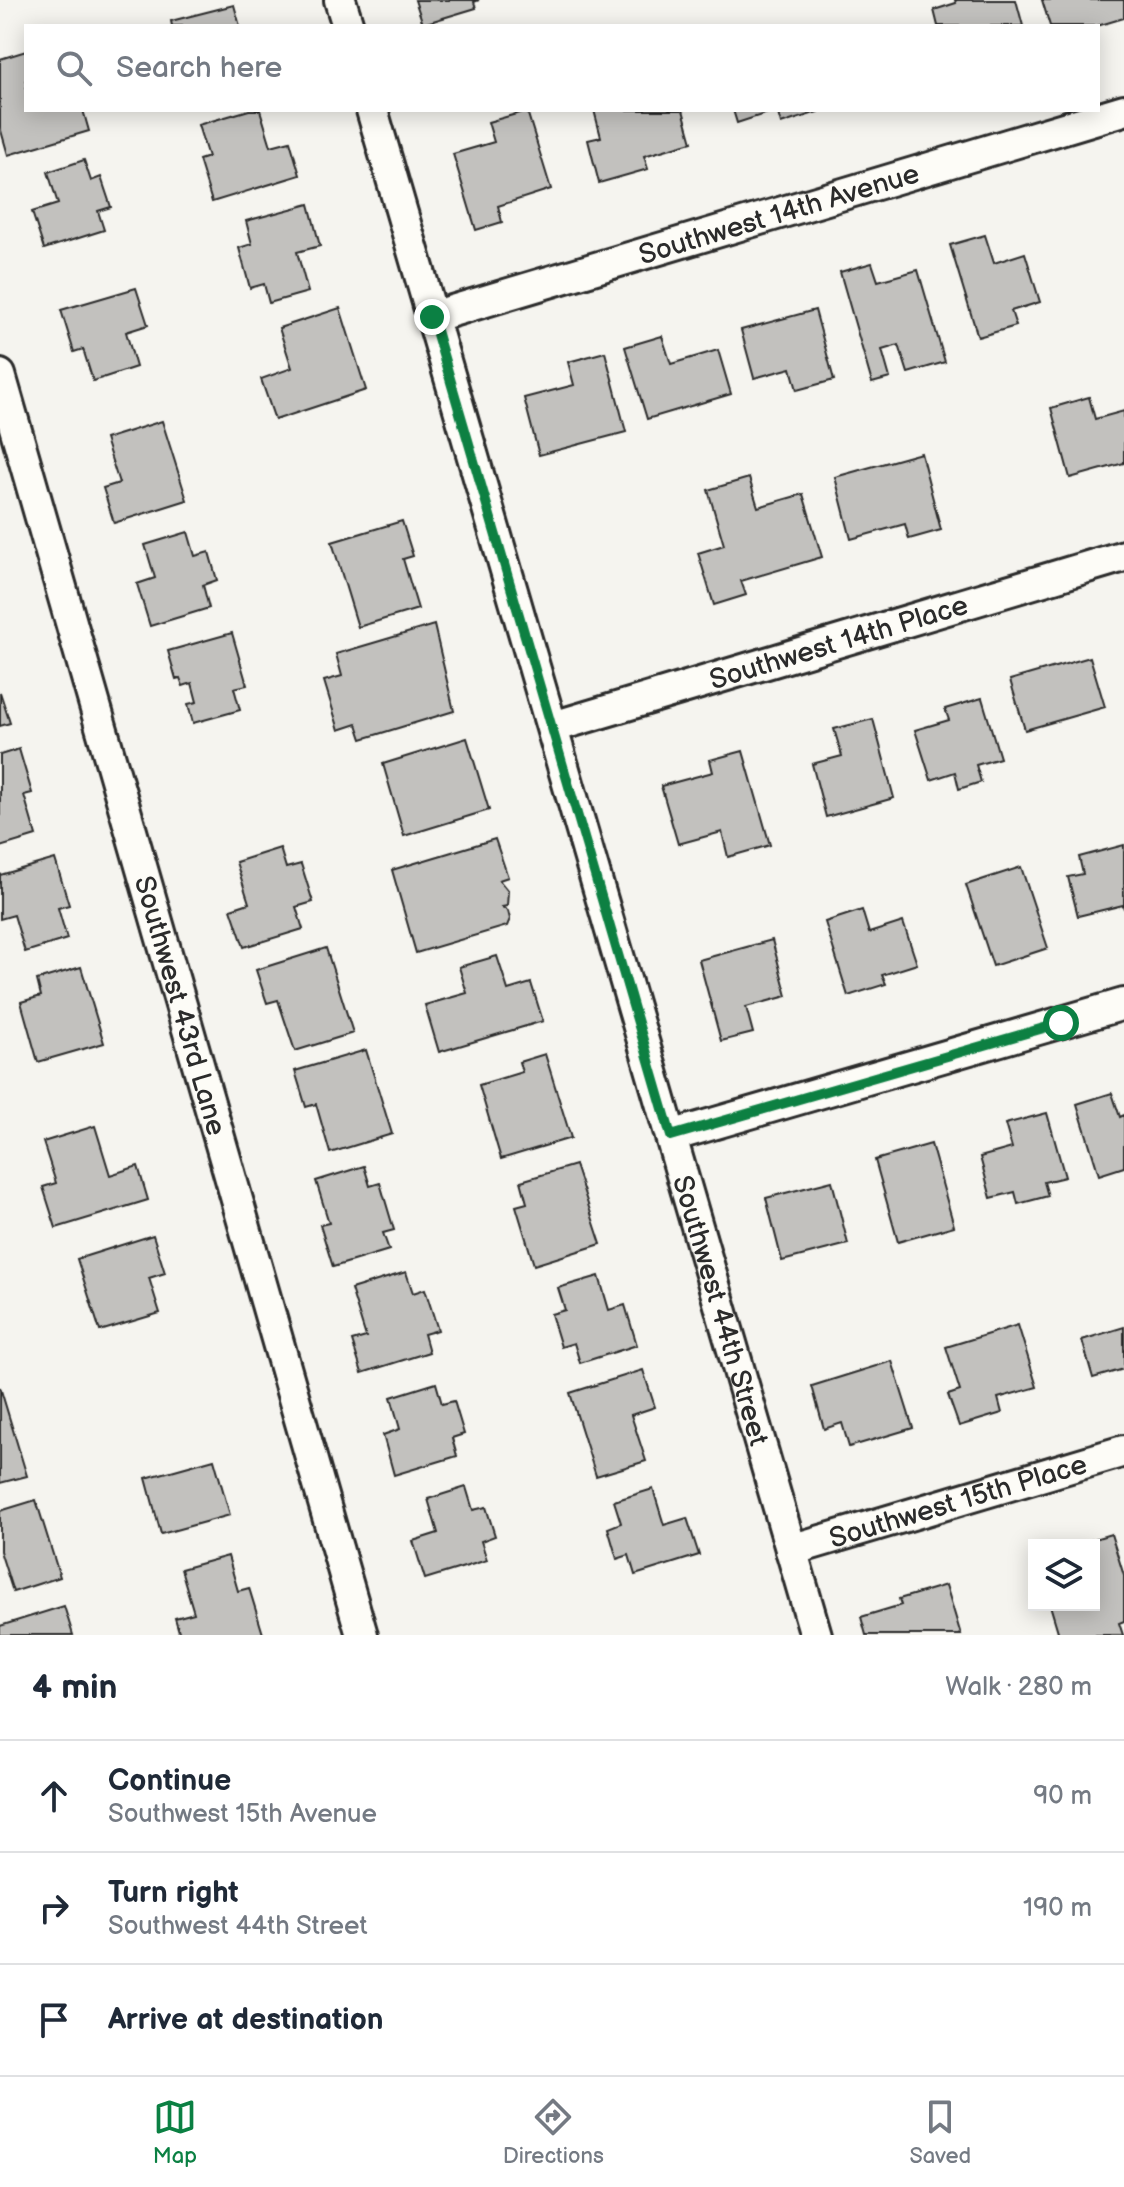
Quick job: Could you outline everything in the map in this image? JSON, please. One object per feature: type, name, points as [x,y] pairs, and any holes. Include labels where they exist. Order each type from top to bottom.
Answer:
[{"type":"street","points":[[340,0],[347,24]]},
{"type":"street","name":"Southwest 14th Avenue","points":[[432,317],[1124,110]]},
{"type":"street","name":"Southwest 44th Street","points":[[373,112],[816,1635]]},
{"type":"street","name":"Southwest 43rd Lane","points":[[0,375],[362,1635]]},
{"type":"street","name":"Southwest 14th Place","points":[[553,727],[1124,556]]},
{"type":"street","points":[[671,1136],[1124,1004]]},
{"type":"street","name":"Southwest 15th Place","points":[[791,1550],[1124,1451]]},
{"type":"building","points":[[415,0],[479,0],[474,2],[476,8],[423,24]]},
{"type":"building","points":[[955,0],[1016,0],[1022,24],[938,24],[934,10],[956,3]]},
{"type":"building","points":[[1042,0],[1124,0],[1124,18],[1100,25],[1049,24]]},
{"type":"building","points":[[234,5],[239,24],[172,24],[171,21]]},
{"type":"building","points":[[24,52],[24,112],[84,112],[89,131],[8,155],[0,127],[0,59]]},
{"type":"building","points":[[242,112],[261,112],[271,146],[290,141],[300,175],[212,202],[199,160],[208,157],[198,125]]},
{"type":"building","points":[[527,112],[551,189],[498,206],[502,222],[476,230],[453,154],[494,142],[488,122]]},
{"type":"building","points":[[595,112],[684,112],[692,142],[644,156],[648,169],[599,183],[588,140],[601,137]]},
{"type":"building","points":[[734,112],[771,112],[737,123]]},
{"type":"building","points":[[778,112],[818,112],[781,124]]},
{"type":"building","points":[[84,160],[91,181],[101,177],[111,207],[98,211],[104,230],[44,249],[32,212],[58,204],[48,172]]},
{"type":"building","points":[[309,204],[320,246],[297,252],[308,292],[269,303],[264,284],[250,288],[239,248],[252,244],[246,221]]},
{"type":"building","points":[[985,235],[994,263],[1025,253],[1040,302],[1011,311],[1016,326],[978,337],[950,245]]},
{"type":"building","points":[[872,263],[878,281],[918,270],[945,362],[908,373],[899,345],[882,350],[890,378],[872,383],[840,272]]},
{"type":"building","points":[[136,288],[148,325],[126,332],[136,367],[93,381],[83,349],[74,352],[61,310]]},
{"type":"building","points":[[340,308],[366,390],[275,420],[261,379],[292,368],[279,328]]},
{"type":"building","points":[[815,310],[834,380],[797,390],[791,368],[754,378],[741,330]]},
{"type":"building","points":[[662,336],[671,364],[718,350],[731,394],[647,419],[625,347]]},
{"type":"building","points":[[605,352],[626,432],[539,455],[524,398],[574,385],[568,362]]},
{"type":"building","points":[[1089,397],[1095,419],[1124,411],[1124,463],[1070,478],[1051,408]]},
{"type":"building","points":[[162,421],[187,500],[114,523],[103,488],[119,483],[105,439]]},
{"type":"building","points":[[921,453],[941,530],[909,539],[905,524],[851,539],[835,477]]},
{"type":"building","points":[[749,478],[758,507],[803,494],[822,557],[741,581],[746,595],[714,605],[698,553],[724,545],[708,490]]},
{"type":"building","points":[[402,521],[413,556],[403,559],[418,609],[358,627],[332,542]]},
{"type":"building","points":[[188,532],[195,556],[209,552],[217,580],[203,585],[209,608],[150,626],[137,584],[155,578],[145,545]]},
{"type":"building","points":[[434,625],[454,711],[362,739],[357,724],[339,730],[324,681],[342,676],[336,654]]},
{"type":"building","points":[[232,633],[247,685],[234,688],[240,710],[193,723],[188,704],[197,702],[192,683],[183,686],[180,678],[176,679],[168,651]]},
{"type":"building","points":[[1090,657],[1105,707],[1025,730],[1010,680]]},
{"type":"building","points":[[0,692],[10,723],[0,726]]},
{"type":"building","points":[[982,698],[1000,758],[976,765],[981,782],[959,789],[955,772],[931,780],[915,730],[949,720],[945,709]]},
{"type":"building","points":[[873,719],[894,798],[826,817],[812,764],[842,756],[834,729]]},
{"type":"building","points":[[467,738],[489,810],[404,836],[383,764]]},
{"type":"building","points":[[19,749],[32,793],[24,795],[36,836],[0,847],[0,755]]},
{"type":"building","points":[[743,751],[770,845],[728,857],[722,832],[678,844],[661,786],[713,772],[710,760]]},
{"type":"building","points":[[495,839],[508,877],[499,880],[508,891],[507,906],[502,907],[508,911],[510,919],[507,926],[416,953],[392,870]]},
{"type":"building","points":[[1124,845],[1124,909],[1123,905],[1078,916],[1068,877],[1083,874],[1079,857]]},
{"type":"building","points":[[280,848],[286,868],[301,864],[313,902],[296,907],[303,929],[244,947],[231,909],[249,903],[236,862]]},
{"type":"building","points":[[55,859],[69,905],[58,908],[67,939],[25,952],[14,915],[0,919],[0,875]]},
{"type":"building","points":[[1021,867],[1048,948],[993,966],[966,885]]},
{"type":"building","points":[[862,910],[869,933],[903,922],[917,964],[882,975],[886,984],[848,996],[825,922]]},
{"type":"building","points":[[772,940],[787,996],[746,1007],[753,1033],[721,1041],[699,960]]},
{"type":"building","points":[[326,948],[353,1033],[295,1051],[278,1000],[267,1003],[256,970]]},
{"type":"building","points":[[497,956],[508,990],[531,983],[543,1021],[439,1052],[425,1005],[467,993],[459,967]]},
{"type":"building","points":[[81,967],[104,1043],[38,1062],[21,1002],[41,996],[37,980]]},
{"type":"building","points":[[366,1050],[392,1134],[330,1153],[316,1104],[306,1107],[295,1071]]},
{"type":"building","points":[[545,1054],[571,1138],[501,1159],[479,1085],[522,1072],[519,1062]]},
{"type":"building","points":[[1112,1093],[1120,1117],[1124,1115],[1124,1167],[1099,1175],[1077,1104]]},
{"type":"building","points":[[1047,1113],[1065,1177],[1044,1182],[1048,1196],[1018,1204],[1015,1192],[991,1198],[980,1157],[1012,1148],[1005,1124]]},
{"type":"building","points":[[95,1126],[110,1175],[138,1166],[148,1200],[56,1228],[43,1187],[56,1183],[43,1142]]},
{"type":"building","points":[[931,1144],[954,1226],[898,1242],[875,1160]]},
{"type":"building","points":[[575,1165],[601,1244],[534,1265],[516,1206],[527,1203],[521,1181]]},
{"type":"building","points":[[364,1166],[370,1186],[380,1183],[394,1230],[383,1233],[389,1250],[333,1267],[320,1225],[329,1223],[316,1181]]},
{"type":"building","points":[[832,1181],[848,1244],[782,1261],[766,1198]]},
{"type":"building","points":[[153,1235],[165,1273],[149,1278],[160,1313],[100,1331],[77,1259]]},
{"type":"building","points":[[406,1272],[413,1293],[425,1289],[438,1330],[424,1334],[429,1352],[362,1373],[352,1341],[366,1337],[351,1289]]},
{"type":"building","points":[[599,1276],[609,1310],[625,1305],[637,1345],[580,1363],[574,1343],[561,1347],[551,1314],[565,1310],[558,1288]]},
{"type":"building","points":[[1018,1325],[1037,1387],[998,1398],[1002,1413],[959,1426],[948,1395],[960,1391],[946,1347]]},
{"type":"building","points":[[1124,1327],[1124,1369],[1093,1378],[1082,1340]]},
{"type":"building","points":[[892,1361],[913,1428],[849,1447],[842,1423],[824,1429],[812,1386]]},
{"type":"building","points":[[643,1370],[655,1407],[631,1415],[646,1461],[596,1476],[570,1393]]},
{"type":"building","points":[[436,1383],[442,1404],[454,1401],[464,1434],[452,1438],[457,1456],[394,1475],[383,1435],[400,1429],[391,1397]]},
{"type":"building","points":[[0,1387],[27,1476],[0,1483]]},
{"type":"building","points":[[214,1459],[230,1515],[161,1534],[146,1478]]},
{"type":"building","points":[[466,1487],[473,1510],[486,1507],[495,1536],[481,1541],[487,1560],[425,1579],[413,1541],[438,1533],[428,1499]]},
{"type":"building","points":[[653,1489],[664,1525],[687,1518],[699,1555],[635,1575],[629,1555],[617,1559],[608,1528],[621,1523],[614,1501]]},
{"type":"building","points":[[36,1500],[60,1577],[13,1592],[0,1551],[0,1511]]},
{"type":"building","points":[[1111,1534],[1124,1576],[1124,1621],[1119,1623],[1123,1635],[1059,1635],[1052,1611],[1100,1611],[1100,1539],[1094,1539]]},
{"type":"building","points":[[228,1556],[238,1591],[249,1588],[263,1634],[180,1635],[175,1618],[194,1613],[181,1569]]},
{"type":"building","points":[[946,1585],[961,1635],[866,1635],[861,1617],[901,1605],[899,1599]]},
{"type":"building","points":[[64,1606],[73,1635],[0,1635],[0,1626]]},
{"type":"route","points":[[432,317],[671,1136],[1061,1023]]}]
